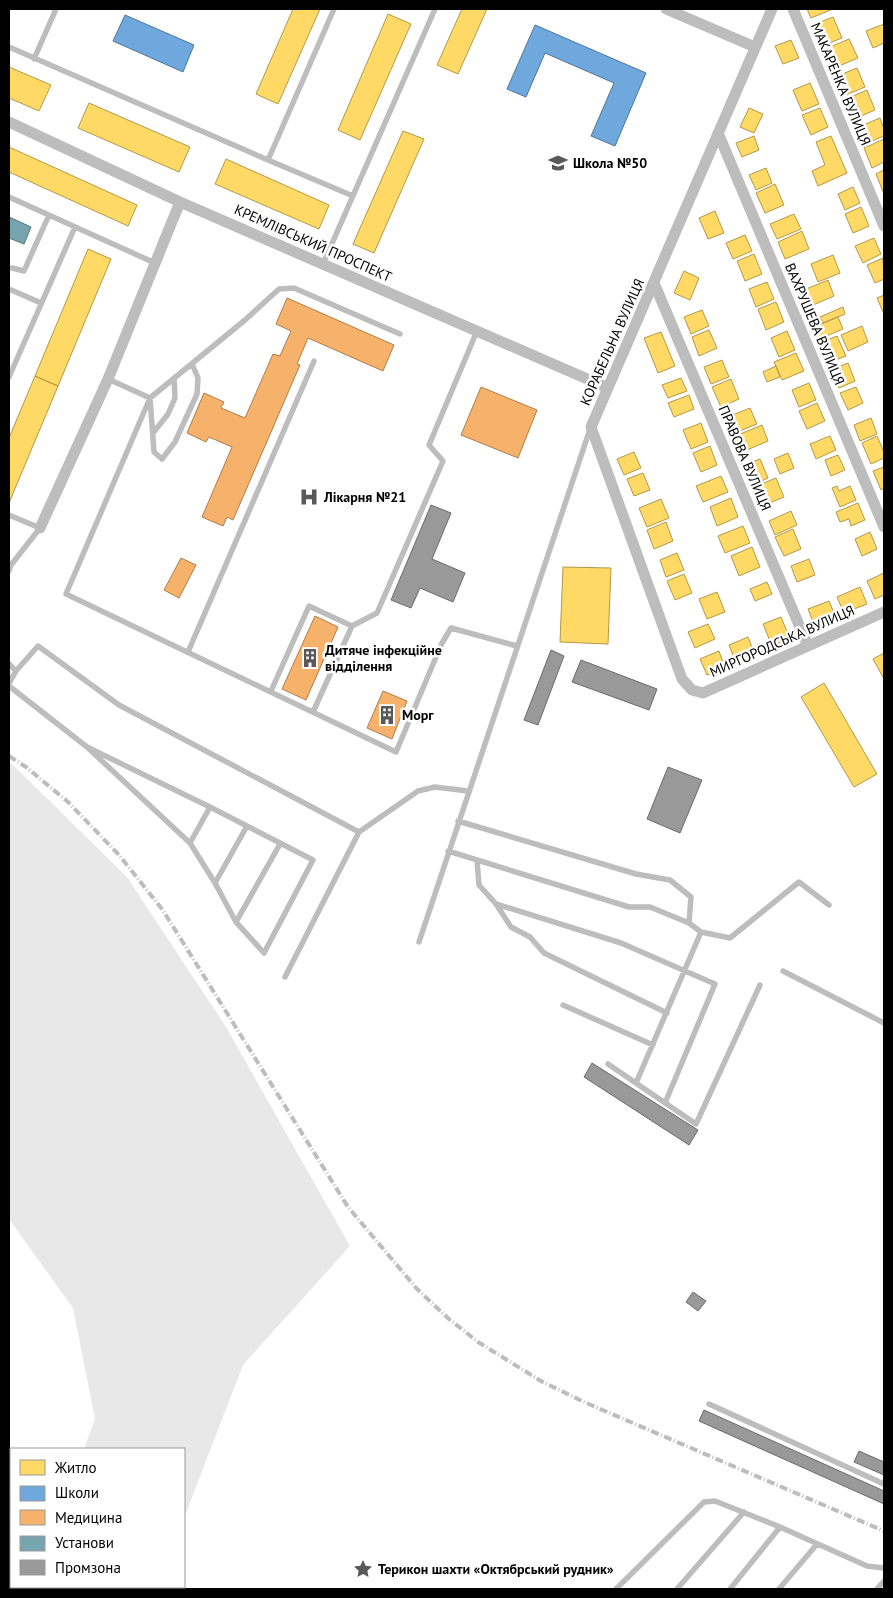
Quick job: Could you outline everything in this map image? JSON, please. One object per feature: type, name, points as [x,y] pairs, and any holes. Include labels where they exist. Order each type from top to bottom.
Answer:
[{"type":"street","points":[[666,9],[755,48]]},
{"type":"street","name":"КОРАБЕЛЬНА ВУЛИЦЯ","points":[[692,690],[682,679],[591,427],[772,9]]},
{"type":"street","name":"МАКАРЕНКА ВУЛИЦЯ","points":[[793,9],[884,226]]},
{"type":"street","name":"КРЕМЛІВСЬКИЙ ПРОСПЕКТ","points":[[9,122],[180,202],[608,388]]},
{"type":"street","name":"ВАХРУШЕВА ВУЛИЦЯ","points":[[718,133],[884,526]]},
{"type":"street","points":[[40,528],[108,379],[180,202]]},
{"type":"street","name":"ПРАВОВА ВУЛИЦЯ","points":[[654,283],[808,646]]},
{"type":"street","name":"МИРГОРОДСЬКА ВУЛИЦЯ","points":[[692,690],[704,693],[884,612]]},
{"type":"lane","points":[[34,59],[56,9]]},
{"type":"lane","points":[[268,160],[334,9]]},
{"type":"lane","points":[[323,264],[435,9]]},
{"type":"lane","points":[[9,48],[353,196]]},
{"type":"lane","points":[[9,197],[154,263]]},
{"type":"lane","points":[[12,268],[24,271],[49,215]]},
{"type":"lane","points":[[9,377],[75,227]]},
{"type":"lane","points":[[400,334],[294,288],[280,289],[150,398],[66,594],[396,752],[442,643],[451,628],[517,646]]},
{"type":"lane","points":[[9,289],[42,303]]},
{"type":"lane","points":[[313,712],[352,626],[377,613],[443,461],[429,445],[477,331]]},
{"type":"lane","points":[[188,652],[314,361]]},
{"type":"lane","points":[[150,398],[154,452],[162,459],[175,442],[197,394],[198,378],[192,364]]},
{"type":"lane","points":[[153,433],[168,414],[175,398],[174,378]]},
{"type":"lane","points":[[108,379],[150,398]]},
{"type":"lane","points":[[419,942],[468,790],[591,427]]},
{"type":"lane","points":[[9,515],[40,528],[11,565],[9,571]]},
{"type":"lane","points":[[270,691],[309,606],[352,626]]},
{"type":"lane","points":[[87,747],[313,860],[264,953],[236,922],[216,883],[190,843],[87,747],[9,684],[16,671],[38,646],[119,705],[359,832]]},
{"type":"lane","points":[[9,664],[16,671]]},
{"type":"lane","points":[[285,977],[359,832],[418,790],[435,788],[468,790]]},
{"type":"lane","points":[[190,843],[210,807]]},
{"type":"lane","points":[[458,821],[636,874],[670,880],[692,897],[689,923]]},
{"type":"lane","points":[[216,883],[247,826]]},
{"type":"lane","points":[[236,922],[280,844]]},
{"type":"lane","points":[[448,851],[629,907],[650,907],[689,923],[700,932],[730,938],[799,882],[829,905]]},
{"type":"lane","points":[[477,861],[478,885],[496,904],[510,927],[530,937],[544,952],[667,1013]]},
{"type":"lane","points":[[496,904],[621,943],[715,984],[665,1102]]},
{"type":"lane","points":[[636,1083],[700,932]]},
{"type":"lane","points":[[783,971],[884,1023]]},
{"type":"lane","points":[[608,1064],[696,1124],[760,985]]},
{"type":"lane","points":[[563,1004],[653,1045]]},
{"type":"lane","points":[[709,1404],[884,1484]]},
{"type":"lane","points":[[616,1589],[704,1502],[715,1501],[780,1527],[867,1566],[884,1568]]},
{"type":"lane","points":[[677,1589],[744,1512]]},
{"type":"lane","points":[[730,1589],[780,1527]]},
{"type":"lane","points":[[779,1589],[817,1544]]},
{"type":"lane","points":[[877,1589],[884,1580]]},
{"type":"shaded area","points":[[9,763],[127,877],[226,1027],[350,1246],[243,1365],[185,1515],[185,1448],[84,1448],[95,1419],[73,1308],[9,1219]]},
{"type":"shaded area","points":[[174,1588],[174,1589],[32,1589]]},
{"type":"building: Житло","points":[[293,9],[320,9],[278,104],[256,94]]},
{"type":"building: Житло","points":[[462,9],[487,9],[458,74],[437,65]]},
{"type":"building: Житло","points":[[807,9],[833,9],[811,18]]},
{"type":"building: Житло","points":[[388,14],[411,24],[360,140],[338,130]]},
{"type":"building: Житло","points":[[833,17],[842,38],[822,46],[813,25]]},
{"type":"building: Житло","points":[[884,24],[884,43],[873,48],[866,31]]},
{"type":"building: Житло","points":[[849,39],[858,58],[832,69],[823,50]]},
{"type":"building: Житло","points":[[791,40],[799,58],[783,64],[775,46]]},
{"type":"building: Житло","points":[[9,67],[51,85],[39,111],[9,98]]},
{"type":"building: Житло","points":[[857,68],[865,87],[843,96],[835,77]]},
{"type":"building: Житло","points":[[810,83],[819,104],[802,111],[793,90]]},
{"type":"building: Житло","points":[[867,90],[875,110],[852,120],[844,100]]},
{"type":"building: Житло","points":[[89,103],[190,147],[179,172],[78,128]]},
{"type":"building: Житло","points":[[749,108],[763,114],[754,133],[740,127]]},
{"type":"building: Житло","points":[[820,108],[828,127],[811,135],[802,115]]},
{"type":"building: Житло","points":[[880,118],[884,129],[884,136],[863,145],[856,128]]},
{"type":"building: Житло","points":[[403,131],[424,139],[374,253],[353,244]]},
{"type":"building: Житло","points":[[754,136],[759,150],[742,157],[736,143]]},
{"type":"building: Житло","points":[[831,136],[847,173],[818,186],[812,171],[825,165],[816,142]]},
{"type":"building: Житло","points":[[884,139],[884,162],[872,168],[864,148]]},
{"type":"building: Житло","points":[[9,147],[137,205],[128,226],[9,172]]},
{"type":"building: Житло","points":[[226,159],[329,205],[319,229],[215,184]]},
{"type":"building: Житло","points":[[766,168],[772,183],[756,190],[749,175]]},
{"type":"building: Житло","points":[[884,170],[884,194],[876,174]]},
{"type":"building: Житло","points":[[775,184],[784,205],[765,213],[756,193]]},
{"type":"building: Житло","points":[[853,187],[860,203],[845,210],[838,194]]},
{"type":"building: Житло","points":[[861,207],[869,226],[853,233],[845,214]]},
{"type":"building: Житло","points":[[715,211],[724,233],[708,239],[699,218]]},
{"type":"building: Житло","points":[[794,214],[801,229],[777,239],[770,224]]},
{"type":"building: Житло","points":[[802,231],[809,249],[785,259],[778,242]]},
{"type":"building: Житло","points":[[745,235],[752,251],[733,259],[726,243]]},
{"type":"building: Житло","points":[[874,238],[881,254],[863,263],[855,246]]},
{"type":"building: Житло","points":[[88,249],[111,259],[58,386],[35,376]]},
{"type":"building: Житло","points":[[754,254],[762,274],[745,281],[737,261]]},
{"type":"building: Житло","points":[[833,255],[840,273],[818,282],[811,264]]},
{"type":"building: Житло","points":[[883,258],[884,279],[875,283],[867,265]]},
{"type":"building: Житло","points":[[684,271],[699,278],[690,300],[674,293]]},
{"type":"building: Житло","points":[[828,280],[834,296],[806,308],[799,292]]},
{"type":"building: Житло","points":[[767,282],[774,299],[756,307],[749,289]]},
{"type":"building: Житло","points":[[884,295],[884,312],[883,312],[877,298]]},
{"type":"building: Житло","points":[[776,302],[784,322],[766,330],[758,309]]},
{"type":"building: Житло","points":[[843,307],[845,314],[823,323],[820,317]]},
{"type":"building: Житло","points":[[702,310],[709,326],[691,334],[684,317]]},
{"type":"building: Житло","points":[[838,317],[843,329],[819,339],[814,327]]},
{"type":"building: Житло","points":[[862,326],[868,342],[848,351],[841,335]]},
{"type":"building: Житло","points":[[709,330],[717,348],[699,356],[692,337]]},
{"type":"building: Житло","points":[[787,331],[795,350],[779,357],[771,338]]},
{"type":"building: Житло","points":[[661,332],[675,366],[658,373],[644,338]]},
{"type":"building: Житло","points":[[837,336],[846,356],[828,363],[820,343]]},
{"type":"building: Житло","points":[[796,353],[804,371],[782,380],[774,362]]},
{"type":"building: Житло","points":[[722,360],[729,377],[711,384],[704,367]]},
{"type":"building: Житло","points":[[848,363],[855,381],[839,388],[831,370]]},
{"type":"building: Житло","points":[[776,366],[780,377],[767,382],[763,372]]},
{"type":"building: Житло","points":[[35,376],[58,386],[9,503],[9,438]]},
{"type":"building: Житло","points":[[681,378],[687,391],[668,398],[662,385]]},
{"type":"building: Житло","points":[[731,379],[739,399],[721,407],[712,387]]},
{"type":"building: Житло","points":[[809,383],[816,400],[799,407],[792,390]]},
{"type":"building: Житло","points":[[856,387],[863,403],[848,410],[840,393]]},
{"type":"building: Житло","points":[[689,395],[694,409],[674,417],[668,403]]},
{"type":"building: Житло","points":[[817,403],[825,421],[807,429],[799,411]]},
{"type":"building: Житло","points":[[750,408],[757,424],[732,434],[725,418]]},
{"type":"building: Житло","points":[[871,418],[877,434],[860,441],[854,425]]},
{"type":"building: Житло","points":[[701,423],[708,442],[691,449],[683,430]]},
{"type":"building: Житло","points":[[762,425],[768,441],[740,453],[733,437]]},
{"type":"building: Житло","points":[[830,436],[836,450],[816,459],[810,444]]},
{"type":"building: Житло","points":[[877,436],[884,452],[884,458],[871,464],[862,443]]},
{"type":"building: Житло","points":[[710,446],[717,465],[701,472],[693,453]]},
{"type":"building: Житло","points":[[634,452],[641,468],[624,475],[617,459]]},
{"type":"building: Житло","points":[[788,453],[794,468],[780,474],[774,459]]},
{"type":"building: Житло","points":[[838,455],[845,470],[831,476],[825,460]]},
{"type":"building: Житло","points":[[760,459],[768,478],[753,485],[745,465]]},
{"type":"building: Житло","points":[[884,467],[884,488],[881,490],[873,471]]},
{"type":"building: Житло","points":[[643,473],[650,490],[634,496],[627,479]]},
{"type":"building: Житло","points":[[721,476],[728,492],[703,502],[696,486]]},
{"type":"building: Житло","points":[[776,478],[784,497],[762,506],[754,487]]},
{"type":"building: Житло","points":[[837,486],[839,491],[850,486],[856,500],[840,507],[832,488]]},
{"type":"building: Житло","points":[[731,498],[738,517],[717,526],[710,507]]},
{"type":"building: Житло","points":[[661,499],[669,518],[647,527],[639,508]]},
{"type":"building: Житло","points":[[858,503],[865,520],[851,526],[849,519],[840,522],[836,512]]},
{"type":"building: Житло","points":[[791,511],[797,525],[775,535],[769,521]]},
{"type":"building: Житло","points":[[666,522],[673,541],[654,549],[647,530]]},
{"type":"building: Житло","points":[[743,526],[750,543],[725,553],[718,536]]},
{"type":"building: Житло","points":[[793,529],[801,549],[784,556],[775,537]]},
{"type":"building: Житло","points":[[870,532],[877,549],[862,556],[855,539]]},
{"type":"building: Житло","points":[[752,547],[760,567],[739,576],[731,556]]},
{"type":"building: Житло","points":[[677,553],[684,570],[666,577],[660,560]]},
{"type":"building: Житло","points":[[809,559],[815,575],[797,582],[791,566]]},
{"type":"building: Житло","points":[[563,567],[611,568],[608,644],[560,642]]},
{"type":"building: Житло","points":[[884,573],[884,595],[875,599],[867,581]]},
{"type":"building: Житло","points":[[684,574],[692,593],[675,600],[667,581]]},
{"type":"building: Житло","points":[[767,582],[772,594],[755,601],[750,589]]},
{"type":"building: Житло","points":[[860,587],[867,604],[844,613],[837,597]]},
{"type":"building: Житло","points":[[717,592],[725,612],[707,619],[699,599]]},
{"type":"building: Житло","points":[[829,601],[836,618],[815,627],[808,609]]},
{"type":"building: Житло","points":[[781,617],[790,639],[772,646],[763,624]]},
{"type":"building: Житло","points":[[708,624],[715,639],[695,648],[688,632]]},
{"type":"building: Житло","points":[[748,637],[755,655],[736,663],[729,645]]},
{"type":"building: Житло","points":[[719,651],[725,668],[707,675],[700,659]]},
{"type":"building: Житло","points":[[884,653],[884,679],[873,659]]},
{"type":"building: Житло","points":[[824,683],[877,774],[854,787],[801,697]]},
{"type":"building: Школи","points":[[125,15],[194,45],[183,72],[113,41]]},
{"type":"building: Школи","points":[[535,25],[646,73],[615,146],[591,136],[614,83],[545,53],[526,97],[507,89]]},
{"type":"building: Медицина","points":[[287,298],[394,345],[383,371],[308,338],[297,364],[300,365],[233,520],[227,517],[223,526],[202,517],[232,447],[209,437],[206,442],[187,433],[204,393],[224,402],[221,408],[245,418],[273,354],[280,356],[291,331],[276,324]]},
{"type":"building: Медицина","points":[[481,387],[537,410],[518,458],[461,435]]},
{"type":"building: Медицина","points":[[181,558],[196,565],[179,598],[164,590]]},
{"type":"building: Медицина","name":"Дитяче інфекційне відділення","points":[[315,616],[338,627],[306,700],[282,689]]},
{"type":"building: Медицина","name":"Морг","points":[[383,691],[407,701],[392,739],[367,728]]},
{"type":"building: Установи","points":[[9,217],[31,227],[24,244],[9,238]]},
{"type":"building: Промзона","points":[[431,505],[451,513],[432,559],[465,573],[453,602],[420,588],[411,608],[391,600]]},
{"type":"building: Промзона","points":[[551,650],[564,656],[538,725],[524,720]]},
{"type":"building: Промзона","points":[[581,660],[657,689],[649,710],[572,682]]},
{"type":"building: Промзона","points":[[668,767],[702,780],[680,833],[647,819]]},
{"type":"building: Промзона","points":[[592,1063],[698,1130],[689,1145],[584,1077]]},
{"type":"building: Промзона","points":[[693,1292],[706,1301],[698,1311],[686,1302]]},
{"type":"building: Промзона","points":[[704,1410],[884,1491],[884,1504],[699,1421]]},
{"type":"building: Промзона","points":[[859,1451],[884,1462],[884,1475],[854,1462]]},
{"type":"railway","points":[[9,756],[26,767],[68,802],[119,855],[162,909],[348,1207],[417,1289],[449,1319],[478,1342],[541,1381],[584,1402],[884,1531]]},
{"type":"place","name":"Школа №50","points":[[558,163]]},
{"type":"place","name":"Лікарня №21","points":[[309,497]]},
{"type":"place","name":"Дитяче інфекційне відділення","points":[[310,658]]},
{"type":"place","name":"Морг","points":[[387,715]]},
{"type":"place","name":"Терикон шахти «Октябрський рудник»","points":[[363,1569]]}]
